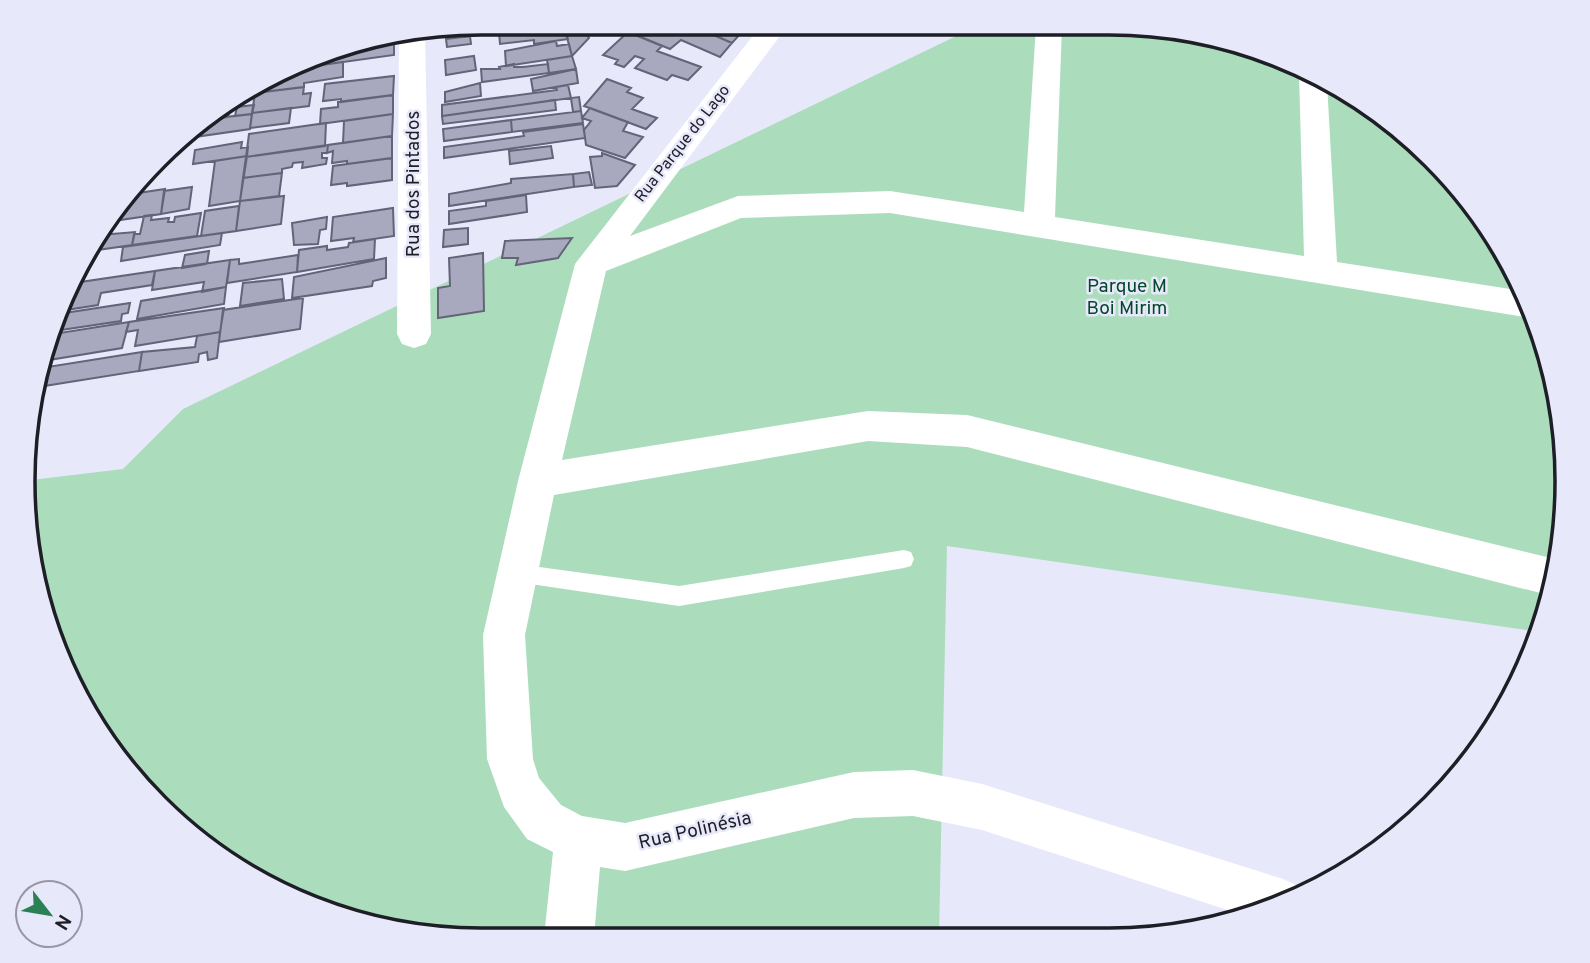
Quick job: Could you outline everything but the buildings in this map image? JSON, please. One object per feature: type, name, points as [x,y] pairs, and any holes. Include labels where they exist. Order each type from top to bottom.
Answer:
[{"type":"street","name":"Rua Parque do Lago","points":[[591,264],[768,35]]},
{"type":"street","points":[[1039,226],[1049,35]]},
{"type":"street","name":"Rua dos Pintados","points":[[414,41],[414,334]]},
{"type":"street","points":[[1313,85],[1321,271]]},
{"type":"street","points":[[591,264],[738,207],[890,202],[1517,302]]},
{"type":"street","name":"Rua Polinésia","points":[[591,264],[537,481],[504,635],[510,759],[520,791],[544,822],[578,839],[625,847],[854,795],[913,793],[982,807],[1266,899]]},
{"type":"street","points":[[537,481],[867,426],[967,431],[1545,575]]},
{"type":"street","points":[[570,928],[578,839]]},
{"type":"lane","points":[[517,573],[679,596],[904,559]]},
{"type":"green space","name":"Parque M Boi Mirim","points":[[958,35],[1138,36],[1224,50],[1306,81],[1357,110],[1380,127],[1444,187],[1480,233],[1495,258],[1531,338],[1540,366],[1551,423],[1554,511],[1546,569],[1529,630],[947,546],[939,928],[452,927],[394,919],[338,904],[284,882],[233,853],[187,817],[146,776],[110,730],[81,679],[50,597],[39,540],[35,480],[123,469],[183,409]]}]
